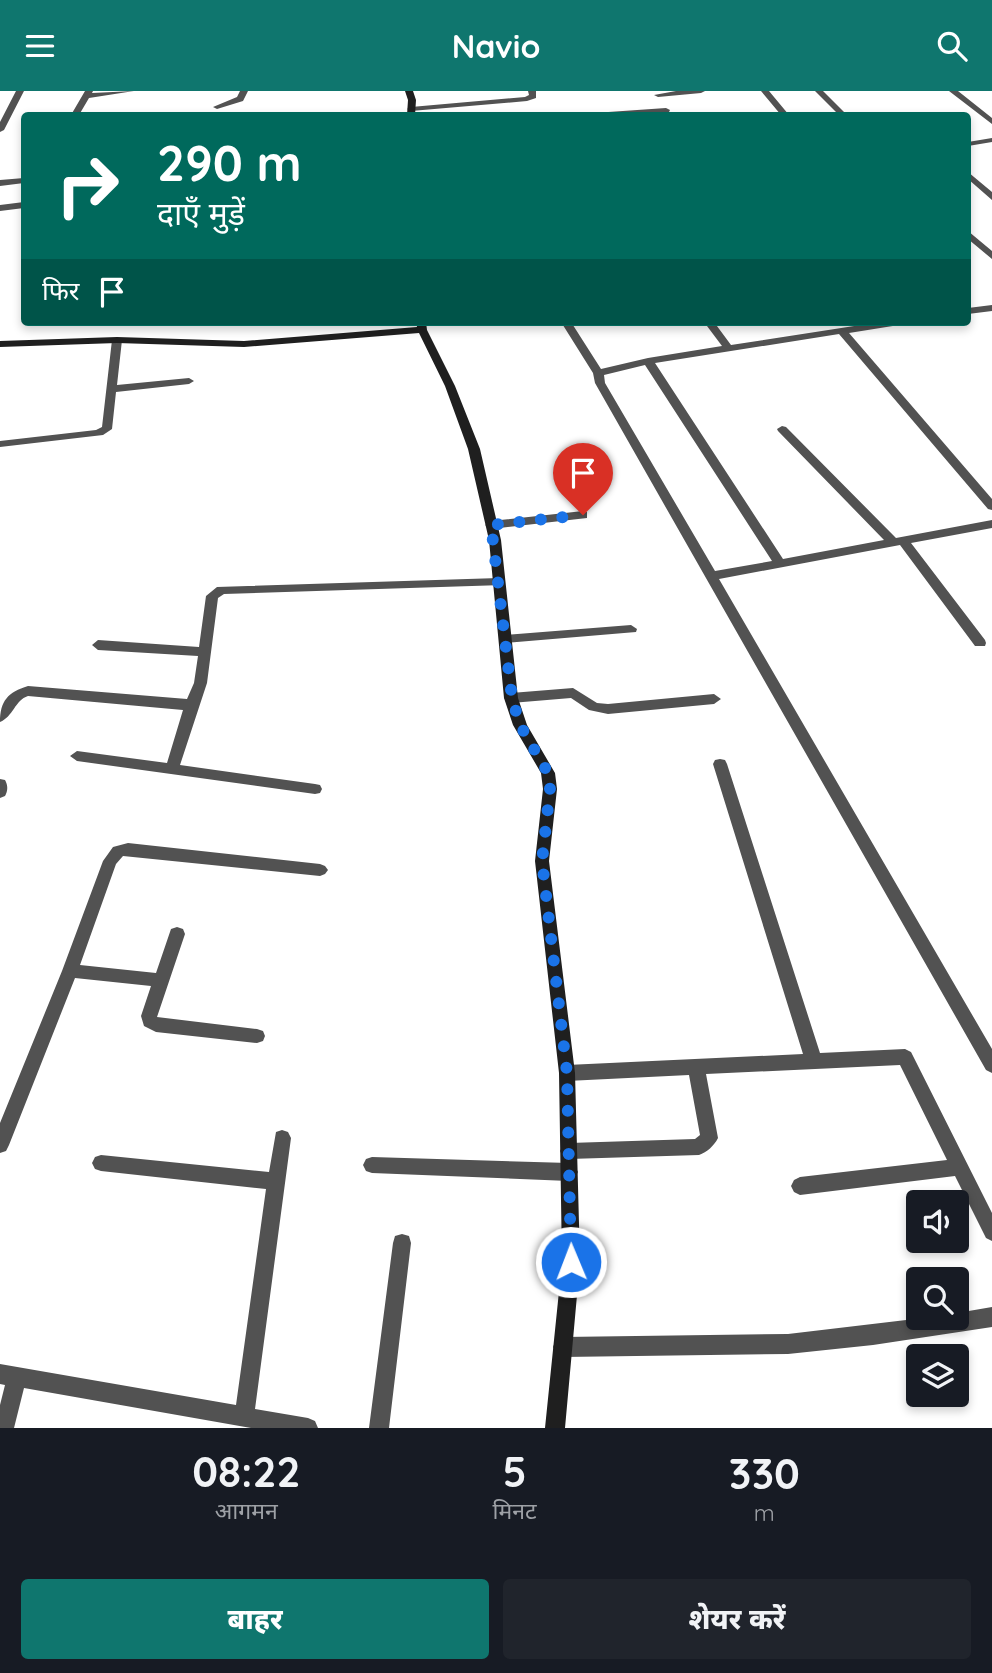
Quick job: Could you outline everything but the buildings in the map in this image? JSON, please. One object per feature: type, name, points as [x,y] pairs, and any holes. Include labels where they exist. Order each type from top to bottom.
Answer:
[{"type":"street","points":[[0,130],[20,91]]},
{"type":"street","points":[[77,112],[87,94],[130,91]]},
{"type":"street","points":[[217,107],[240,99],[244,91]]},
{"type":"street","points":[[409,91],[412,100],[411,112],[527,99],[533,96],[532,91]]},
{"type":"street","points":[[667,112],[656,93],[701,91]]},
{"type":"street","points":[[765,91],[782,112]]},
{"type":"street","points":[[819,91],[840,112]]},
{"type":"street","points":[[953,91],[992,123]]},
{"type":"street","points":[[971,144],[992,141]]},
{"type":"street","points":[[981,142],[992,151]]},
{"type":"street","points":[[971,178],[992,197]]},
{"type":"street","points":[[0,183],[21,181]]},
{"type":"street","points":[[0,208],[21,205]]},
{"type":"street","points":[[971,237],[992,256]]},
{"type":"street","points":[[971,310],[992,307]]},
{"type":"street","points":[[0,344],[117,340],[244,344],[421,326],[450,386],[474,449],[491,525],[512,698],[520,725],[548,773],[550,789],[542,861],[567,1073],[571,1262],[555,1428]]},
{"type":"street","points":[[569,326],[598,373],[600,383],[992,1065]]},
{"type":"street","points":[[712,326],[728,348]]},
{"type":"street","points":[[598,373],[648,361],[873,326]]},
{"type":"street","points":[[842,331],[992,506]]},
{"type":"street","points":[[0,444],[104,432],[107,429],[113,389],[117,340]]},
{"type":"street","points":[[648,361],[780,563]]},
{"type":"street","points":[[113,389],[190,381]]},
{"type":"street","points":[[782,429],[898,541],[980,643]]},
{"type":"street","points":[[491,525],[583,515]]},
{"type":"street","points":[[711,576],[992,524]]},
{"type":"street","points":[[172,768],[195,699],[212,596],[221,590],[499,582]]},
{"type":"street","points":[[505,639],[631,629]]},
{"type":"street","points":[[98,645],[204,652]]},
{"type":"street","points":[[0,717],[18,694],[28,691],[119,701],[184,705],[192,703]]},
{"type":"street","points":[[512,698],[573,693],[594,707],[608,709],[714,699]]},
{"type":"street","points":[[77,756],[314,789]]},
{"type":"street","points":[[720,764],[814,1061]]},
{"type":"street","points":[[0,784],[0,792]]},
{"type":"street","points":[[0,1145],[70,971],[110,862],[118,851],[128,849],[320,870]]},
{"type":"street","points":[[177,934],[149,1016],[150,1021],[156,1025],[257,1036]]},
{"type":"street","points":[[70,971],[161,980]]},
{"type":"street","points":[[567,1073],[905,1057],[992,1232]]},
{"type":"street","points":[[569,1151],[699,1147],[706,1144],[709,1138],[696,1067]]},
{"type":"street","points":[[244,1417],[282,1138]]},
{"type":"street","points":[[101,1163],[276,1181]]},
{"type":"street","points":[[372,1165],[569,1172]]},
{"type":"street","points":[[800,1186],[959,1167]]},
{"type":"street","points":[[379,1428],[402,1243]]},
{"type":"street","points":[[563,1347],[788,1344],[873,1335],[992,1317]]},
{"type":"street","points":[[4,1428],[9,1375],[308,1428]]},
{"type":"route","points":[[571,1262],[567,1073],[542,861],[550,789],[548,773],[520,725],[512,698],[495,540],[491,525],[583,515]]}]
